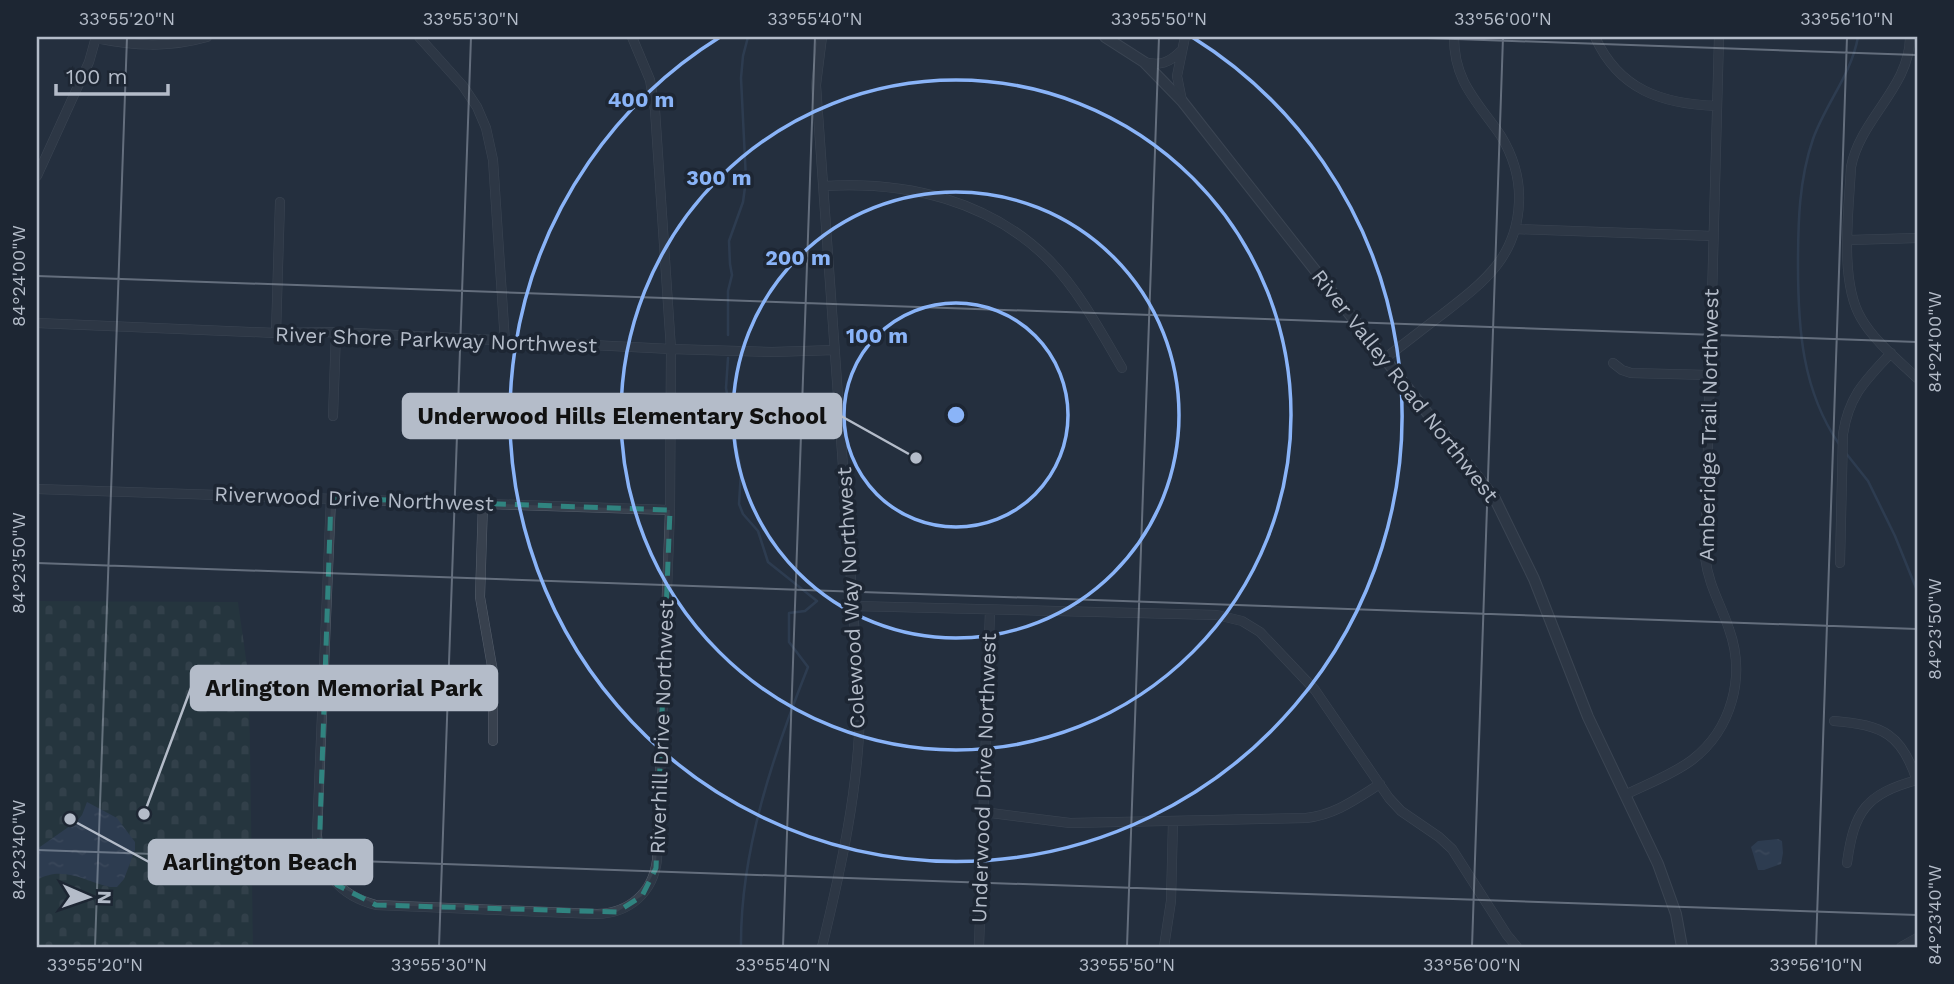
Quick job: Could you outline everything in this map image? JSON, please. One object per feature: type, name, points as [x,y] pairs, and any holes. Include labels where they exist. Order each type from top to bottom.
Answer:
[{"type":"street","points":[[37,176],[89,62],[96,37],[131,45],[158,46],[207,37]]},
{"type":"street","points":[[419,37],[463,86],[477,107],[486,128],[493,160],[505,342]]},
{"type":"street","points":[[632,37],[650,80],[655,110],[671,349]]},
{"type":"street","name":"Colewood Way Northwest","points":[[822,37],[816,85],[860,707],[858,758],[822,947]]},
{"type":"street","name":"River Valley Road Northwest","points":[[1105,37],[1144,62],[1182,101],[1495,499],[1534,579],[1588,717],[1663,878],[1676,914],[1682,947]]},
{"type":"street","points":[[1182,101],[1177,76],[1185,37]]},
{"type":"street","points":[[1384,359],[1487,279],[1505,255],[1515,229],[1519,194],[1513,162],[1501,137],[1465,86],[1454,54],[1454,37]]},
{"type":"street","points":[[1595,37],[1610,63],[1641,89],[1675,103],[1717,106]]},
{"type":"street","name":"Amberidge Trail Northwest","points":[[1625,795],[1678,769],[1701,752],[1722,726],[1734,695],[1734,644],[1712,589],[1705,557],[1719,37]]},
{"type":"street","points":[[1910,37],[1908,55],[1902,71],[1854,152],[1851,167],[1848,279],[1854,304],[1867,327],[1917,378]]},
{"type":"street","points":[[1144,62],[1156,65],[1165,63],[1182,50]]},
{"type":"street","points":[[824,186],[870,184],[916,190],[977,211],[1009,227],[1062,276],[1101,331],[1122,368]]},
{"type":"street","points":[[276,333],[280,202]]},
{"type":"street","points":[[1515,229],[1713,236]]},
{"type":"street","points":[[1849,240],[1917,238]]},
{"type":"street","name":"River Shore Parkway Northwest","points":[[37,323],[276,333],[336,332],[671,349],[772,352],[835,350]]},
{"type":"street","points":[[333,416],[336,332]]},
{"type":"street","name":"Riverhill Drive Northwest","points":[[331,498],[317,834],[319,856],[327,873],[348,894],[376,905],[597,914],[617,912],[634,902],[648,888],[656,868],[670,510],[671,349]]},
{"type":"street","points":[[1840,563],[1843,434],[1846,415],[1860,387],[1891,353]]},
{"type":"street","points":[[1613,363],[1631,373],[1709,375]]},
{"type":"street","name":"Riverwood Drive Northwest","points":[[37,489],[670,510]]},
{"type":"street","points":[[483,503],[480,597],[493,672],[493,741]]},
{"type":"street","points":[[853,606],[1217,615],[1242,621],[1260,632],[1315,690],[1401,811],[1452,849],[1517,947]]},
{"type":"street","name":"Underwood Drive Northwest","points":[[979,947],[990,610]]},
{"type":"street","points":[[1834,721],[1868,724],[1885,732],[1901,745],[1911,761],[1917,781],[1898,785],[1880,794],[1860,811],[1847,863]]},
{"type":"street","points":[[982,812],[1070,823],[1318,817],[1340,810],[1380,784]]},
{"type":"street","points":[[1164,947],[1171,901],[1173,821]]},
{"type":"street","points":[[1901,947],[1917,938]]},
{"type":"highlighted area","points":[[331,498],[670,510],[656,868],[642,896],[617,912],[376,905],[337,885],[319,856]]},
{"type":"green space","points":[[37,601],[238,602],[249,680],[253,947],[37,947]]},
{"type":"water","points":[[87,802],[117,818],[135,842],[135,850],[124,879],[117,887],[65,874],[37,880],[37,849],[77,821]]},
{"type":"water","points":[[1758,841],[1782,841],[1781,864],[1758,870],[1751,847]]},
{"type":"waterway","points":[[728,335],[728,291],[732,275],[729,241],[743,202],[746,180],[741,78],[748,37]]},
{"type":"waterway","points":[[1839,444],[1817,402],[1805,358],[1798,289],[1799,217],[1808,154],[1850,64],[1858,37]]},
{"type":"waterway","points":[[728,358],[726,388],[741,471],[739,504],[743,514],[758,531],[768,562],[817,601],[805,611],[789,613],[789,642],[808,667],[761,804],[746,876],[741,947]]},
{"type":"waterway","points":[[1845,452],[1868,481],[1895,536],[1916,588]]},
{"type":"place","name":"Underwood Hills Elementary School","points":[[916,458]]},
{"type":"place","name":"Arlington Memorial Park","points":[[144,814]]},
{"type":"place","name":"Aarlington Beach","points":[[70,819]]}]
